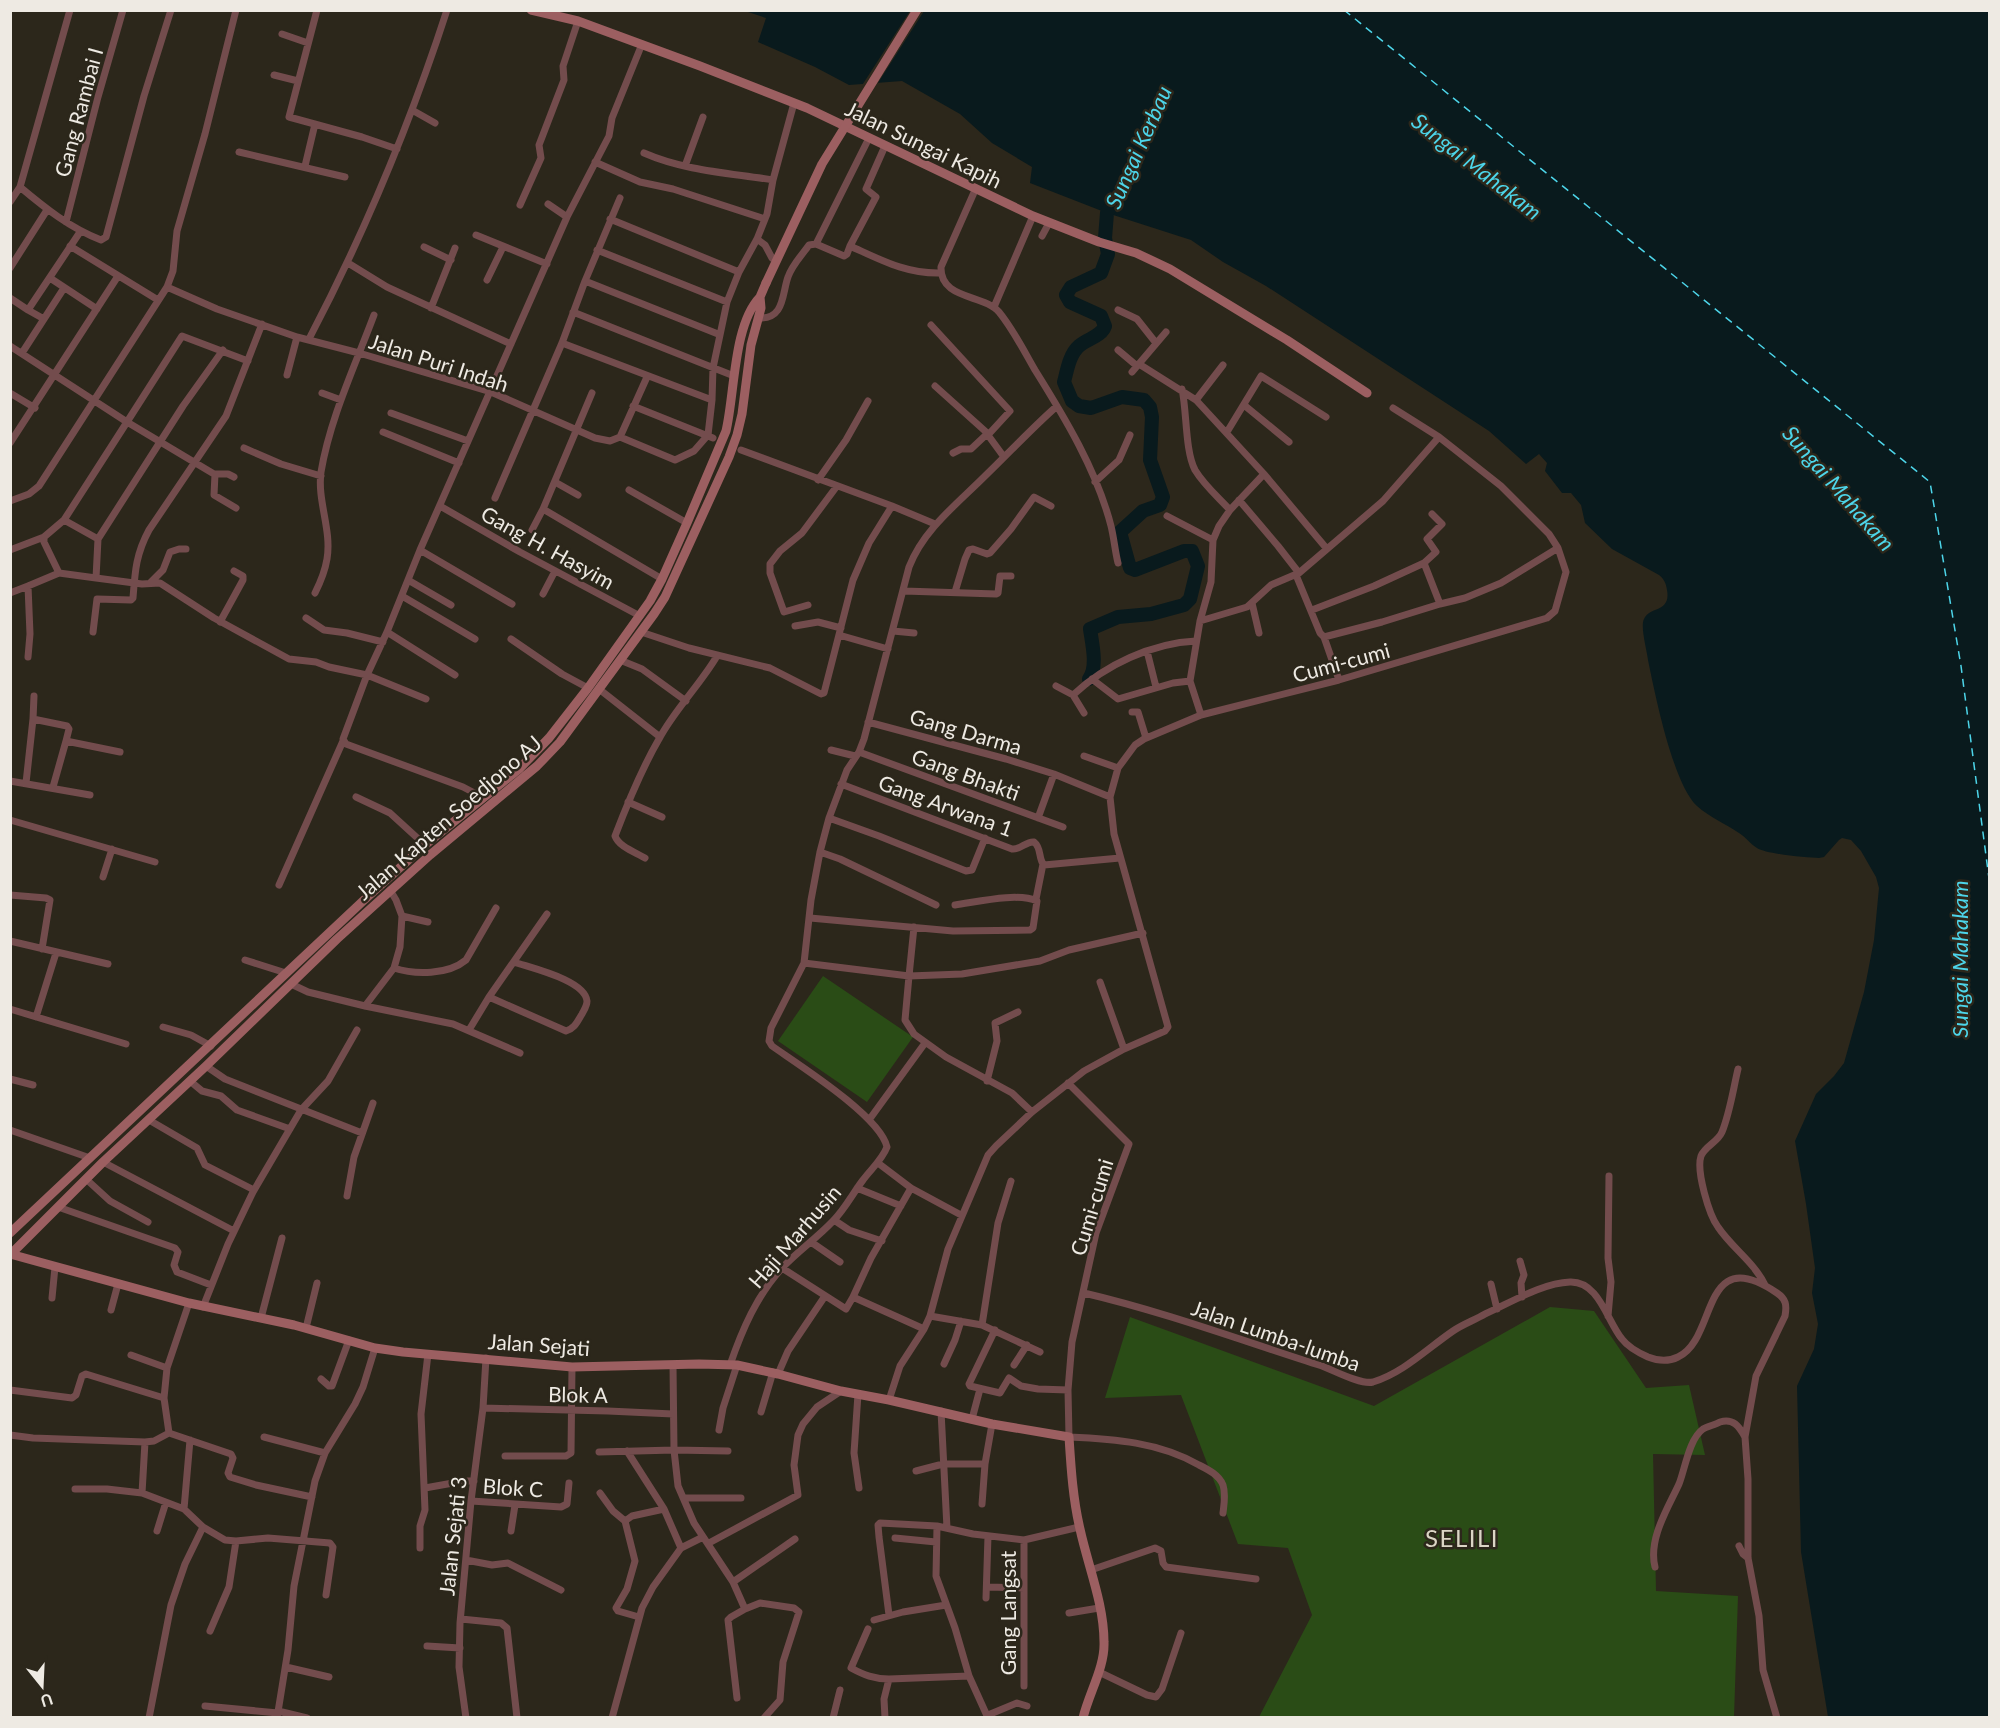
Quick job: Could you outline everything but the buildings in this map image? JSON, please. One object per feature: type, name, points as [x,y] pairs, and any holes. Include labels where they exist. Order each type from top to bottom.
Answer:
[{"type":"main road","name":"Jalan Sungai Kapih","points":[[531,10],[578,21],[794,103],[1033,216],[1099,242],[1136,253],[1170,269],[1287,340],[1367,393]]},
{"type":"main road","points":[[757,311],[766,283],[822,164],[917,10]]},
{"type":"main road","name":"Jalan Kapten Soedjono AJ","points":[[10,1233],[425,845],[519,769],[535,753],[588,688],[640,616],[662,579],[726,431],[744,329],[757,311]]},
{"type":"main road","name":"Jalan Kapten Soedjono AJ","points":[[11,1254],[103,1162],[390,890],[537,766],[560,742],[664,597],[735,442],[742,414],[757,311]]},
{"type":"main road","points":[[602,666],[612,671]]},
{"type":"main road","points":[[296,964],[304,972]]},
{"type":"main road","name":"Jalan Sejati","points":[[11,1254],[189,1303],[306,1328],[375,1348],[572,1367],[734,1365],[992,1424],[1069,1437]]},
{"type":"main road","points":[[1069,1437],[1079,1527],[1091,1570],[1104,1641],[1104,1655],[1083,1718]]},
{"type":"street","points":[[10,202],[20,188],[70,10]]},
{"type":"street","name":"Gang Rambai I","points":[[66,222],[95,107],[123,10]]},
{"type":"street","points":[[20,188],[47,210],[80,231],[101,240],[106,237],[144,96],[171,10]]},
{"type":"street","points":[[10,501],[29,494],[39,486],[167,287],[173,272],[177,231],[205,134],[236,10]]},
{"type":"street","points":[[317,10],[289,117],[396,149]]},
{"type":"street","points":[[309,339],[348,263],[396,149],[447,10]]},
{"type":"street","points":[[520,205],[541,158],[539,145],[564,80],[563,66],[578,21]]},
{"type":"street","points":[[282,34],[308,43]]},
{"type":"street","points":[[279,885],[343,741],[367,675],[468,441],[567,217],[609,136],[612,118],[642,44]]},
{"type":"street","points":[[274,75],[298,81]]},
{"type":"street","points":[[633,406],[711,437],[713,368],[718,334],[739,272],[765,219],[794,103]]},
{"type":"street","points":[[412,110],[435,123]]},
{"type":"street","points":[[685,166],[703,117]]},
{"type":"street","points":[[304,166],[315,124]]},
{"type":"street","points":[[816,244],[869,138]]},
{"type":"street","points":[[757,311],[766,318],[778,309],[784,298],[788,275],[809,245],[816,244],[844,256],[847,254],[876,197],[866,189],[885,146]]},
{"type":"street","points":[[239,152],[345,177]]},
{"type":"street","points":[[644,153],[685,166],[773,180]]},
{"type":"street","points":[[596,162],[640,182],[673,189],[765,219]]},
{"type":"street","points":[[976,188],[941,267],[941,273],[951,288],[969,298],[994,307],[1073,432],[1095,482],[1110,525],[1118,562]]},
{"type":"street","points":[[495,498],[562,343],[597,250],[620,198]]},
{"type":"street","points":[[548,204],[567,217]]},
{"type":"street","points":[[10,268],[47,210]]},
{"type":"street","points":[[994,307],[1033,216]]},
{"type":"street","points":[[610,219],[739,272]]},
{"type":"street","points":[[1042,236],[1049,223]]},
{"type":"street","points":[[28,310],[80,231]]},
{"type":"street","points":[[476,235],[547,264]]},
{"type":"street","points":[[757,239],[765,245],[772,258]]},
{"type":"street","points":[[70,246],[158,300]]},
{"type":"street","points":[[850,246],[908,271],[927,274],[941,273]]},
{"type":"street","points":[[424,247],[451,260]]},
{"type":"street","points":[[487,280],[503,247]]},
{"type":"street","points":[[431,308],[455,248]]},
{"type":"street","points":[[597,250],[727,302]]},
{"type":"street","points":[[348,263],[387,287],[511,344]]},
{"type":"street","points":[[10,443],[118,276]]},
{"type":"street","points":[[50,278],[97,309]]},
{"type":"street","points":[[585,281],[718,334]]},
{"type":"street","name":"Jalan Puri Indah","points":[[167,287],[217,309],[297,337],[491,392],[576,432],[605,441],[620,438],[675,460],[694,451],[711,437]]},
{"type":"street","points":[[22,353],[64,288]]},
{"type":"street","points":[[10,298],[44,320]]},
{"type":"street","points":[[1118,310],[1137,319],[1156,343]]},
{"type":"street","points":[[573,312],[734,376]]},
{"type":"street","points":[[315,593],[328,558],[321,476],[336,415],[374,315]]},
{"type":"street","points":[[93,632],[98,599],[131,600],[133,598],[136,557],[140,545],[226,416],[262,324]]},
{"type":"street","points":[[931,325],[1010,411],[971,449],[961,449],[953,453]]},
{"type":"street","points":[[1136,367],[1166,332]]},
{"type":"street","points":[[10,550],[44,537],[64,520],[182,336],[248,361]]},
{"type":"street","points":[[287,375],[297,337]]},
{"type":"street","points":[[562,343],[712,400]]},
{"type":"street","points":[[10,346],[195,463],[215,474],[228,474],[234,477]]},
{"type":"street","points":[[1118,350],[1136,367],[1182,389],[1196,400],[1264,474],[1327,549]]},
{"type":"street","points":[[96,578],[98,539],[183,406],[223,351]]},
{"type":"street","points":[[1196,400],[1223,365]]},
{"type":"street","points":[[1227,432],[1261,376],[1326,417]]},
{"type":"street","points":[[620,438],[647,377]]},
{"type":"street","points":[[935,386],[987,434],[1004,457]]},
{"type":"street","points":[[1182,389],[1189,450],[1195,469],[1202,480],[1230,510]]},
{"type":"street","points":[[10,393],[34,408]]},
{"type":"street","points":[[322,393],[341,400]]},
{"type":"street","points":[[532,530],[555,482],[592,393]]},
{"type":"street","points":[[818,480],[846,440],[868,401]]},
{"type":"street","points":[[1244,405],[1289,442]]},
{"type":"street","points":[[961,1215],[911,1188],[878,1163],[885,1152],[886,1143],[883,1136],[857,1108],[770,1044],[769,1035],[804,963],[820,852],[829,818],[846,770],[857,754],[868,722],[913,557],[935,525],[1057,406]]},
{"type":"street","name":"Cumi-cumi","points":[[1084,1293],[1096,1233],[1129,1144],[1068,1083],[1084,1071],[1124,1049],[1165,1031],[1168,1026],[1114,834],[1110,797],[1118,768],[1135,745],[1146,738],[1201,715],[1339,680],[1551,616],[1555,611],[1566,572],[1558,548],[1549,534],[1501,486],[1439,437],[1393,408]]},
{"type":"street","points":[[391,413],[468,441]]},
{"type":"street","points":[[383,432],[459,463]]},
{"type":"street","points":[[1095,482],[1119,460],[1131,435]]},
{"type":"street","points":[[1200,621],[1242,609],[1271,585],[1297,574],[1383,501],[1439,437]]},
{"type":"street","points":[[244,448],[281,464],[321,476]]},
{"type":"street","points":[[741,450],[892,506],[935,525]]},
{"type":"street","points":[[215,474],[214,495],[236,508]]},
{"type":"street","points":[[1201,715],[1190,681],[1200,621],[1211,582],[1213,540],[1230,510],[1264,474]]},
{"type":"street","points":[[555,482],[578,495]]},
{"type":"street","points":[[808,605],[788,612],[784,611],[770,573],[770,564],[780,551],[802,533],[837,486]]},
{"type":"street","points":[[629,490],[687,523]]},
{"type":"street","points":[[955,592],[969,550],[990,553],[1034,497],[1051,506]]},
{"type":"street","points":[[1239,500],[1278,546],[1297,574],[1320,633],[1324,637],[1339,680]]},
{"type":"street","name":"Gang H. Hasyim","points":[[440,506],[640,616]]},
{"type":"street","points":[[641,632],[717,656],[770,668],[821,694],[826,692],[857,571],[869,543],[892,506]]},
{"type":"street","points":[[543,509],[662,579]]},
{"type":"street","points":[[1312,610],[1424,563],[1436,552],[1427,539],[1442,524],[1432,514]]},
{"type":"street","points":[[1167,516],[1213,540]]},
{"type":"street","points":[[64,520],[98,539]]},
{"type":"street","points":[[44,537],[44,542],[59,573]]},
{"type":"street","points":[[1324,637],[1465,598],[1501,583],[1558,548]]},
{"type":"street","points":[[150,583],[163,570],[170,552],[186,549]]},
{"type":"street","points":[[420,550],[512,604]]},
{"type":"street","points":[[1424,563],[1440,604]]},
{"type":"street","points":[[220,621],[243,580],[243,576],[234,571]]},
{"type":"street","points":[[543,594],[555,571]]},
{"type":"street","points":[[10,593],[59,573],[145,584],[160,583],[220,621],[289,659],[316,662],[367,675],[426,699]]},
{"type":"street","points":[[904,591],[997,594],[1000,576],[1011,576]]},
{"type":"street","points":[[408,580],[451,605]]},
{"type":"street","points":[[28,586],[30,634],[28,657]]},
{"type":"street","points":[[402,596],[475,639]]},
{"type":"street","points":[[1252,603],[1259,633]]},
{"type":"street","points":[[306,618],[324,630],[382,642]]},
{"type":"street","points":[[795,626],[818,622],[888,649]]},
{"type":"street","points":[[893,631],[914,633]]},
{"type":"street","points":[[387,632],[455,675]]},
{"type":"street","points":[[511,639],[562,674],[588,688]]},
{"type":"street","points":[[1073,695],[1092,679],[1116,664],[1174,643],[1196,641]]},
{"type":"street","points":[[1147,651],[1156,687]]},
{"type":"street","points":[[645,858],[615,838],[628,802],[660,737],[717,656]]},
{"type":"street","points":[[620,660],[642,669],[686,701]]},
{"type":"street","points":[[1092,679],[1118,699],[1156,687],[1190,681]]},
{"type":"street","points":[[1056,686],[1073,695],[1084,712]]},
{"type":"street","points":[[599,689],[660,737]]},
{"type":"street","points":[[26,783],[34,696]]},
{"type":"street","points":[[1132,712],[1138,712],[1146,738]]},
{"type":"street","points":[[33,719],[67,726],[69,729],[53,787]]},
{"type":"street","name":"Gang Darma","points":[[868,722],[968,748],[1054,774],[1110,797]]},
{"type":"street","points":[[66,741],[120,752]]},
{"type":"street","points":[[343,741],[482,797]]},
{"type":"street","name":"Gang Bhakti","points":[[831,750],[857,754],[1063,827]]},
{"type":"street","points":[[1084,756],[1118,768]]},
{"type":"street","points":[[1038,818],[1054,774]]},
{"type":"street","points":[[10,781],[90,795]]},
{"type":"street","name":"Gang Arwana 1","points":[[841,784],[1014,850],[1034,842],[1038,845],[1043,864]]},
{"type":"street","points":[[356,797],[390,813],[425,845]]},
{"type":"street","points":[[628,802],[662,817]]},
{"type":"street","points":[[829,818],[968,872],[972,870],[985,838]]},
{"type":"street","points":[[10,820],[156,862]]},
{"type":"street","points":[[104,878],[112,849]]},
{"type":"street","points":[[820,852],[840,858],[936,905]]},
{"type":"street","points":[[810,918],[953,931],[1030,930],[1033,928],[1043,864],[1120,858]]},
{"type":"street","points":[[365,1006],[394,968],[400,947],[402,916],[390,890]]},
{"type":"street","points":[[10,895],[50,900],[42,949]]},
{"type":"street","points":[[955,905],[995,899],[1036,899]]},
{"type":"street","points":[[394,968],[408,972],[424,972],[459,964],[466,960],[496,909]]},
{"type":"street","points":[[469,1030],[489,997],[547,914]]},
{"type":"street","points":[[402,916],[428,922]]},
{"type":"street","points":[[914,927],[905,1020],[914,1034],[925,1043],[987,1081],[1012,1093],[1032,1112]]},
{"type":"street","points":[[804,963],[909,976],[962,974],[1040,961],[1069,950],[1143,933]]},
{"type":"street","points":[[10,940],[108,963]]},
{"type":"street","points":[[36,1017],[57,952]]},
{"type":"street","points":[[245,960],[286,973]]},
{"type":"street","points":[[489,997],[566,1030],[576,1025],[586,1007],[587,1002],[583,991],[565,980],[514,962]]},
{"type":"street","points":[[1100,982],[1124,1049]]},
{"type":"street","points":[[291,984],[309,992],[447,1023],[469,1030],[520,1053]]},
{"type":"street","points":[[10,1009],[126,1044]]},
{"type":"street","points":[[987,1081],[997,1041],[995,1023],[1018,1012]]},
{"type":"street","points":[[163,1027],[191,1035],[211,1046]]},
{"type":"street","points":[[203,1306],[234,1231],[254,1190],[301,1110],[328,1081],[357,1030]]},
{"type":"street","points":[[869,1120],[925,1043]]},
{"type":"street","points":[[206,1066],[225,1079],[362,1133]]},
{"type":"street","points":[[1738,1069],[1721,1136],[1705,1149],[1701,1157],[1701,1171],[1705,1197],[1718,1228],[1760,1274],[1765,1285],[1781,1296],[1787,1307],[1785,1316],[1756,1376],[1745,1437],[1748,1558],[1759,1616],[1763,1670],[1777,1718]]},
{"type":"street","points":[[10,1079],[33,1085]]},
{"type":"street","points":[[190,1081],[202,1091],[221,1096],[237,1110],[290,1129]]},
{"type":"street","points":[[889,1400],[900,1366],[930,1316],[948,1249],[984,1162],[996,1146],[1032,1112],[1068,1083]]},
{"type":"street","points":[[347,1196],[354,1157],[374,1103]]},
{"type":"street","points":[[149,1120],[197,1148],[205,1165],[254,1190]]},
{"type":"street","points":[[10,1130],[90,1158]]},
{"type":"street","points":[[103,1162],[234,1231]]},
{"type":"street","name":"Haji Marhusin","points":[[719,1430],[741,1334],[757,1303],[782,1268],[834,1220],[878,1163]]},
{"type":"street","points":[[1608,1316],[1611,1282],[1608,1258],[1609,1176]]},
{"type":"street","points":[[86,1179],[110,1201],[148,1222]]},
{"type":"street","points":[[982,1325],[998,1223],[1011,1181]]},
{"type":"street","points":[[857,1188],[901,1206]]},
{"type":"street","points":[[782,1268],[845,1309],[911,1188]]},
{"type":"street","points":[[58,1207],[175,1248],[178,1252],[174,1265],[177,1272],[212,1285]]},
{"type":"street","points":[[834,1220],[849,1230],[882,1240]]},
{"type":"street","points":[[261,1318],[282,1238]]},
{"type":"street","points":[[811,1242],[840,1262]]},
{"type":"street","points":[[1520,1261],[1524,1275],[1521,1283],[1522,1297]]},
{"type":"street","points":[[52,1298],[55,1267]]},
{"type":"street","name":"Jalan Lumba-lumba","points":[[1084,1293],[1135,1306],[1370,1383],[1395,1372],[1456,1328],[1556,1284],[1579,1283],[1589,1289],[1597,1297],[1623,1341],[1654,1360],[1666,1361],[1679,1357],[1694,1343],[1718,1292],[1728,1282],[1742,1279],[1765,1285]]},
{"type":"street","points":[[306,1328],[316,1283]]},
{"type":"street","points":[[111,1310],[117,1284]]},
{"type":"street","points":[[1491,1284],[1497,1309]]},
{"type":"street","points":[[1084,1293],[1072,1342],[1068,1390],[1069,1437],[1114,1439],[1182,1455],[1218,1477],[1225,1494],[1223,1513]]},
{"type":"street","points":[[761,1412],[776,1373],[788,1351],[825,1296]]},
{"type":"street","points":[[853,1297],[924,1329]]},
{"type":"street","points":[[169,1433],[164,1398],[168,1368],[189,1303]]},
{"type":"street","points":[[930,1316],[982,1325],[1040,1352]]},
{"type":"street","points":[[944,1364],[955,1340],[960,1321]]},
{"type":"street","points":[[995,1330],[970,1386],[1000,1393],[1009,1378],[1021,1386],[1068,1390]]},
{"type":"street","points":[[321,1379],[330,1387],[332,1386],[349,1340]]},
{"type":"street","points":[[1014,1365],[1027,1345]]},
{"type":"street","points":[[278,1714],[286,1666],[294,1586],[315,1481],[325,1453],[358,1396],[375,1348]]},
{"type":"street","points":[[420,1548],[419,1534],[425,1514],[421,1414],[428,1354]]},
{"type":"street","points":[[131,1355],[168,1368]]},
{"type":"street","name":"Jalan Sejati 3","points":[[466,1718],[460,1681],[459,1648],[486,1358]]},
{"type":"street","points":[[673,1365],[674,1450],[677,1480],[694,1523],[733,1582],[745,1609]]},
{"type":"street","points":[[505,1456],[568,1456],[572,1452],[572,1367]]},
{"type":"street","points":[[10,1390],[72,1398],[76,1395],[82,1376],[86,1374],[164,1398]]},
{"type":"street","points":[[972,1419],[980,1389]]},
{"type":"street","points":[[612,1718],[639,1617],[653,1587],[681,1548],[706,1540],[798,1495],[794,1465],[798,1435],[803,1424],[817,1407],[841,1391]]},
{"type":"street","points":[[858,1394],[854,1453],[859,1488]]},
{"type":"street","name":"Blok A","points":[[483,1408],[673,1414]]},
{"type":"street","points":[[941,1411],[947,1528]]},
{"type":"street","points":[[1655,1567],[1654,1549],[1658,1532],[1689,1453],[1700,1432],[1730,1420],[1737,1424],[1745,1437]]},
{"type":"street","points":[[982,1504],[985,1464],[992,1424]]},
{"type":"street","points":[[10,1435],[33,1438],[154,1442],[169,1433],[231,1454],[233,1458],[228,1473],[230,1477],[312,1497]]},
{"type":"street","points":[[264,1437],[325,1453]]},
{"type":"street","points":[[184,1509],[190,1440]]},
{"type":"street","points":[[142,1493],[145,1442]]},
{"type":"street","points":[[599,1452],[674,1450],[728,1452]]},
{"type":"street","points":[[627,1451],[664,1509],[681,1548]]},
{"type":"street","points":[[916,1471],[943,1464],[985,1464]]},
{"type":"street","points":[[425,1488],[474,1481]]},
{"type":"street","name":"Blok C","points":[[471,1501],[564,1506],[567,1504],[568,1483]]},
{"type":"street","points":[[75,1489],[107,1489],[142,1493],[184,1509],[203,1527],[225,1540],[268,1538],[305,1540],[332,1545],[326,1595]]},
{"type":"street","points":[[600,1493],[613,1511],[625,1521],[635,1561],[627,1589],[616,1608],[618,1611],[639,1617]]},
{"type":"street","points":[[684,1498],[741,1498]]},
{"type":"street","points":[[156,1531],[166,1502]]},
{"type":"street","points":[[511,1531],[515,1505]]},
{"type":"street","points":[[625,1521],[627,1518],[664,1509]]},
{"type":"street","points":[[889,1616],[878,1525],[883,1522],[937,1526],[1024,1540],[1079,1527]]},
{"type":"street","points":[[937,1526],[936,1575],[956,1628],[969,1676],[988,1716],[1017,1703],[1027,1706]]},
{"type":"street","points":[[149,1718],[171,1605],[185,1564],[203,1527]]},
{"type":"street","points":[[986,1598],[988,1536]]},
{"type":"street","points":[[895,1538],[936,1542]]},
{"type":"street","points":[[733,1582],[795,1539]]},
{"type":"street","name":"Gang Langsat","points":[[1024,1540],[1024,1686]]},
{"type":"street","points":[[210,1631],[229,1587],[236,1541]]},
{"type":"street","points":[[1739,1546],[1748,1558]]},
{"type":"street","points":[[1091,1570],[1155,1548],[1161,1551],[1166,1567],[1256,1579]]},
{"type":"street","points":[[466,1560],[492,1565],[508,1563],[561,1590]]},
{"type":"street","points":[[987,1587],[1024,1588]]},
{"type":"street","points":[[737,1698],[728,1620],[760,1603],[794,1608],[800,1616],[786,1649],[780,1700],[764,1718]]},
{"type":"street","points":[[874,1620],[946,1605]]},
{"type":"street","points":[[1069,1613],[1099,1608]]},
{"type":"street","points":[[461,1619],[501,1623],[507,1628],[517,1718]]},
{"type":"street","points":[[868,1629],[851,1668],[876,1679],[969,1676]]},
{"type":"street","points":[[1099,1672],[1156,1697],[1162,1689],[1181,1633]]},
{"type":"street","points":[[427,1646],[459,1648]]},
{"type":"street","points":[[286,1666],[329,1677]]},
{"type":"street","points":[[885,1718],[884,1699],[889,1679]]},
{"type":"street","points":[[833,1718],[840,1690]]},
{"type":"street","points":[[205,1706],[307,1718]]},
{"type":"green space","points":[[823,976],[913,1037],[867,1102],[778,1041]]},
{"type":"green space","points":[[1550,1307],[1594,1311],[1646,1388],[1689,1385],[1705,1455],[1653,1454],[1656,1591],[1738,1596],[1734,1717],[1259,1717],[1312,1615],[1288,1548],[1238,1544],[1181,1395],[1105,1398],[1130,1317],[1374,1406]]},
{"type":"water","name":"Sungai Mahakam","points":[[745,11],[1989,11],[1989,1717],[1828,1717],[1801,1552],[1797,1386],[1814,1349],[1818,1324],[1812,1293],[1815,1268],[1795,1141],[1816,1094],[1844,1063],[1864,992],[1874,940],[1879,888],[1876,877],[1861,851],[1851,840],[1842,838],[1824,857],[1819,858],[1762,850],[1702,810],[1688,795],[1666,738],[1643,633],[1644,619],[1666,602],[1665,583],[1659,575],[1612,549],[1585,523],[1581,505],[1571,493],[1562,493],[1545,471],[1547,463],[1539,454],[1526,464],[1489,431],[1191,240],[1107,213],[1030,183],[1032,167],[992,143],[960,114],[902,81],[849,85],[758,42],[766,18]]},
{"type":"pier","points":[[910,11],[924,11],[876,86],[861,87]]},
{"type":"waterway","name":"Sungai Kerbau","points":[[1089,679],[1094,662],[1090,629],[1118,617],[1151,614],[1184,605],[1190,599],[1198,566],[1192,551],[1184,551],[1135,570],[1130,568],[1120,532],[1143,511],[1160,505],[1163,497],[1150,460],[1152,417],[1150,407],[1144,400],[1122,397],[1091,408],[1079,406],[1072,401],[1064,382],[1073,354],[1083,343],[1101,333],[1105,326],[1101,316],[1070,302],[1066,295],[1071,287],[1101,273],[1108,254],[1105,238],[1107,213],[1114,199]]},
{"type":"ferry route","points":[[1344,10],[1930,482],[1961,666],[1990,886]]},
{"type":"district","name":"SELILI","points":[[1462,1537]]}]
